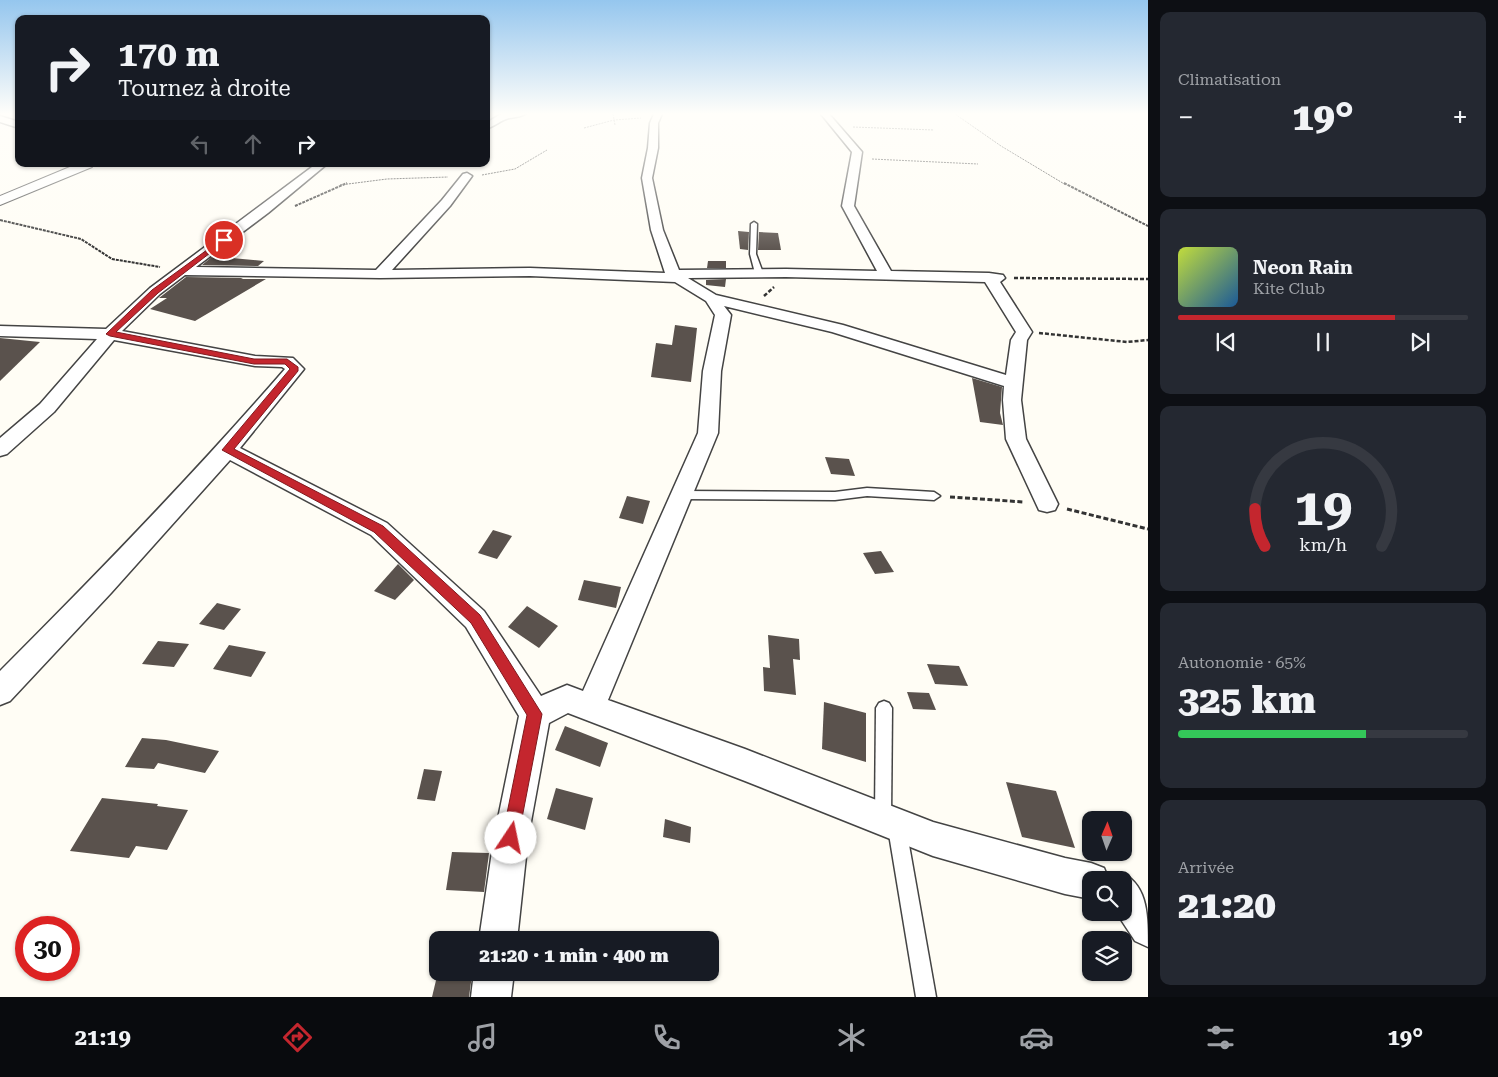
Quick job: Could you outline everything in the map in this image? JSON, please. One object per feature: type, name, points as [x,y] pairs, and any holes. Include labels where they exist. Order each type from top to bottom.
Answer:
[{"type":"street","points":[[650,161],[647,178],[657,230],[675,276],[711,298],[837,328],[1014,384]]},
{"type":"street","points":[[856,161],[848,206],[886,275]]},
{"type":"street","points":[[0,201],[80,167]]},
{"type":"street","points":[[0,449],[47,408],[110,334],[155,291],[184,271],[318,167]]},
{"type":"street","points":[[380,274],[446,203],[467,176]]},
{"type":"street","points":[[184,271],[380,274],[530,272],[675,276],[786,273],[994,277],[1024,332],[1019,340],[1012,400],[1016,439],[1047,504]]},
{"type":"street","points":[[590,708],[708,433],[712,371],[723,315],[711,298]]},
{"type":"street","points":[[0,330],[110,334],[254,361],[287,362],[295,369],[227,450],[102,586],[0,691]]},
{"type":"street","points":[[227,450],[379,529],[476,619],[535,714],[511,838],[499,931]]},
{"type":"street","points":[[535,714],[567,699],[942,841],[1064,876],[1082,879]]},
{"type":"street","points":[[1132,904],[1148,928]]},
{"type":"street","points":[[490,997],[493,981]]},
{"type":"lane","points":[[754,224],[753,254],[759,273]]},
{"type":"lane","points":[[682,495],[826,496],[867,492],[934,496]]},
{"type":"lane","points":[[884,708],[890,822],[926,997]]},
{"type":"path","points":[[264,210],[298,205],[342,184],[388,179],[488,175],[515,169],[529,161]]},
{"type":"path","points":[[907,161],[978,164]]},
{"type":"path","points":[[1024,161],[1110,208],[1148,226]]},
{"type":"path","points":[[0,220],[81,239],[112,259],[184,271]]},
{"type":"path","points":[[740,304],[762,298],[786,273]]},
{"type":"path","points":[[994,277],[1148,279]]},
{"type":"path","points":[[1024,332],[1127,342],[1148,340]]},
{"type":"building","points":[[738,231],[749,232],[748,250],[740,249]]},
{"type":"building","points":[[759,232],[778,233],[781,250],[758,250]]},
{"type":"building","points":[[213,256],[264,261],[258,266],[202,265]]},
{"type":"building","points":[[708,261],[726,261],[726,268],[707,268]]},
{"type":"building","points":[[186,277],[266,279],[195,321],[150,309],[167,298],[159,298]]},
{"type":"building","points":[[726,279],[725,287],[706,285],[706,280]]},
{"type":"building","points":[[675,325],[697,328],[691,382],[651,377],[656,343],[672,345]]},
{"type":"building","points":[[0,338],[40,342],[0,381]]},
{"type":"building","points":[[972,378],[1002,387],[1000,413],[1003,425],[980,422]]},
{"type":"building","points":[[825,457],[849,459],[855,476],[831,474]]},
{"type":"building","points":[[627,496],[650,501],[643,524],[619,518]]},
{"type":"building","points":[[493,530],[512,536],[497,559],[478,553]]},
{"type":"building","points":[[881,551],[894,572],[875,574],[863,553]]},
{"type":"building","points":[[398,564],[414,580],[395,600],[374,591]]},
{"type":"building","points":[[584,580],[621,587],[616,608],[578,600]]},
{"type":"building","points":[[217,603],[241,609],[224,630],[199,624]]},
{"type":"building","points":[[527,606],[558,626],[539,648],[508,627]]},
{"type":"building","points":[[768,635],[799,639],[800,660],[793,659],[796,695],[764,691],[763,667],[770,668]]},
{"type":"building","points":[[158,641],[189,644],[174,667],[142,664]]},
{"type":"building","points":[[229,645],[266,652],[251,677],[213,669]]},
{"type":"building","points":[[927,664],[959,666],[968,686],[935,684]]},
{"type":"building","points":[[907,692],[929,693],[936,710],[913,709]]},
{"type":"building","points":[[824,702],[866,713],[866,762],[822,749]]},
{"type":"building","points":[[565,726],[608,743],[600,767],[555,750]]},
{"type":"building","points":[[142,738],[166,740],[219,751],[205,773],[158,763],[154,769],[125,767]]},
{"type":"building","points":[[424,769],[442,771],[435,801],[417,799]]},
{"type":"building","points":[[1006,782],[1056,791],[1075,848],[1022,837]]},
{"type":"building","points":[[556,788],[593,798],[585,830],[547,819]]},
{"type":"building","points":[[102,798],[158,804],[157,806],[188,810],[167,850],[136,846],[129,858],[70,851]]},
{"type":"building","points":[[665,819],[691,827],[690,843],[663,837]]},
{"type":"building","points":[[452,852],[489,853],[484,892],[446,890]]},
{"type":"building","points":[[436,981],[471,981],[469,997],[432,997]]},
{"type":"route","points":[[224,240],[155,291],[110,334],[254,361],[287,362],[295,369],[227,450],[379,529],[476,619],[535,714],[511,838]]}]
